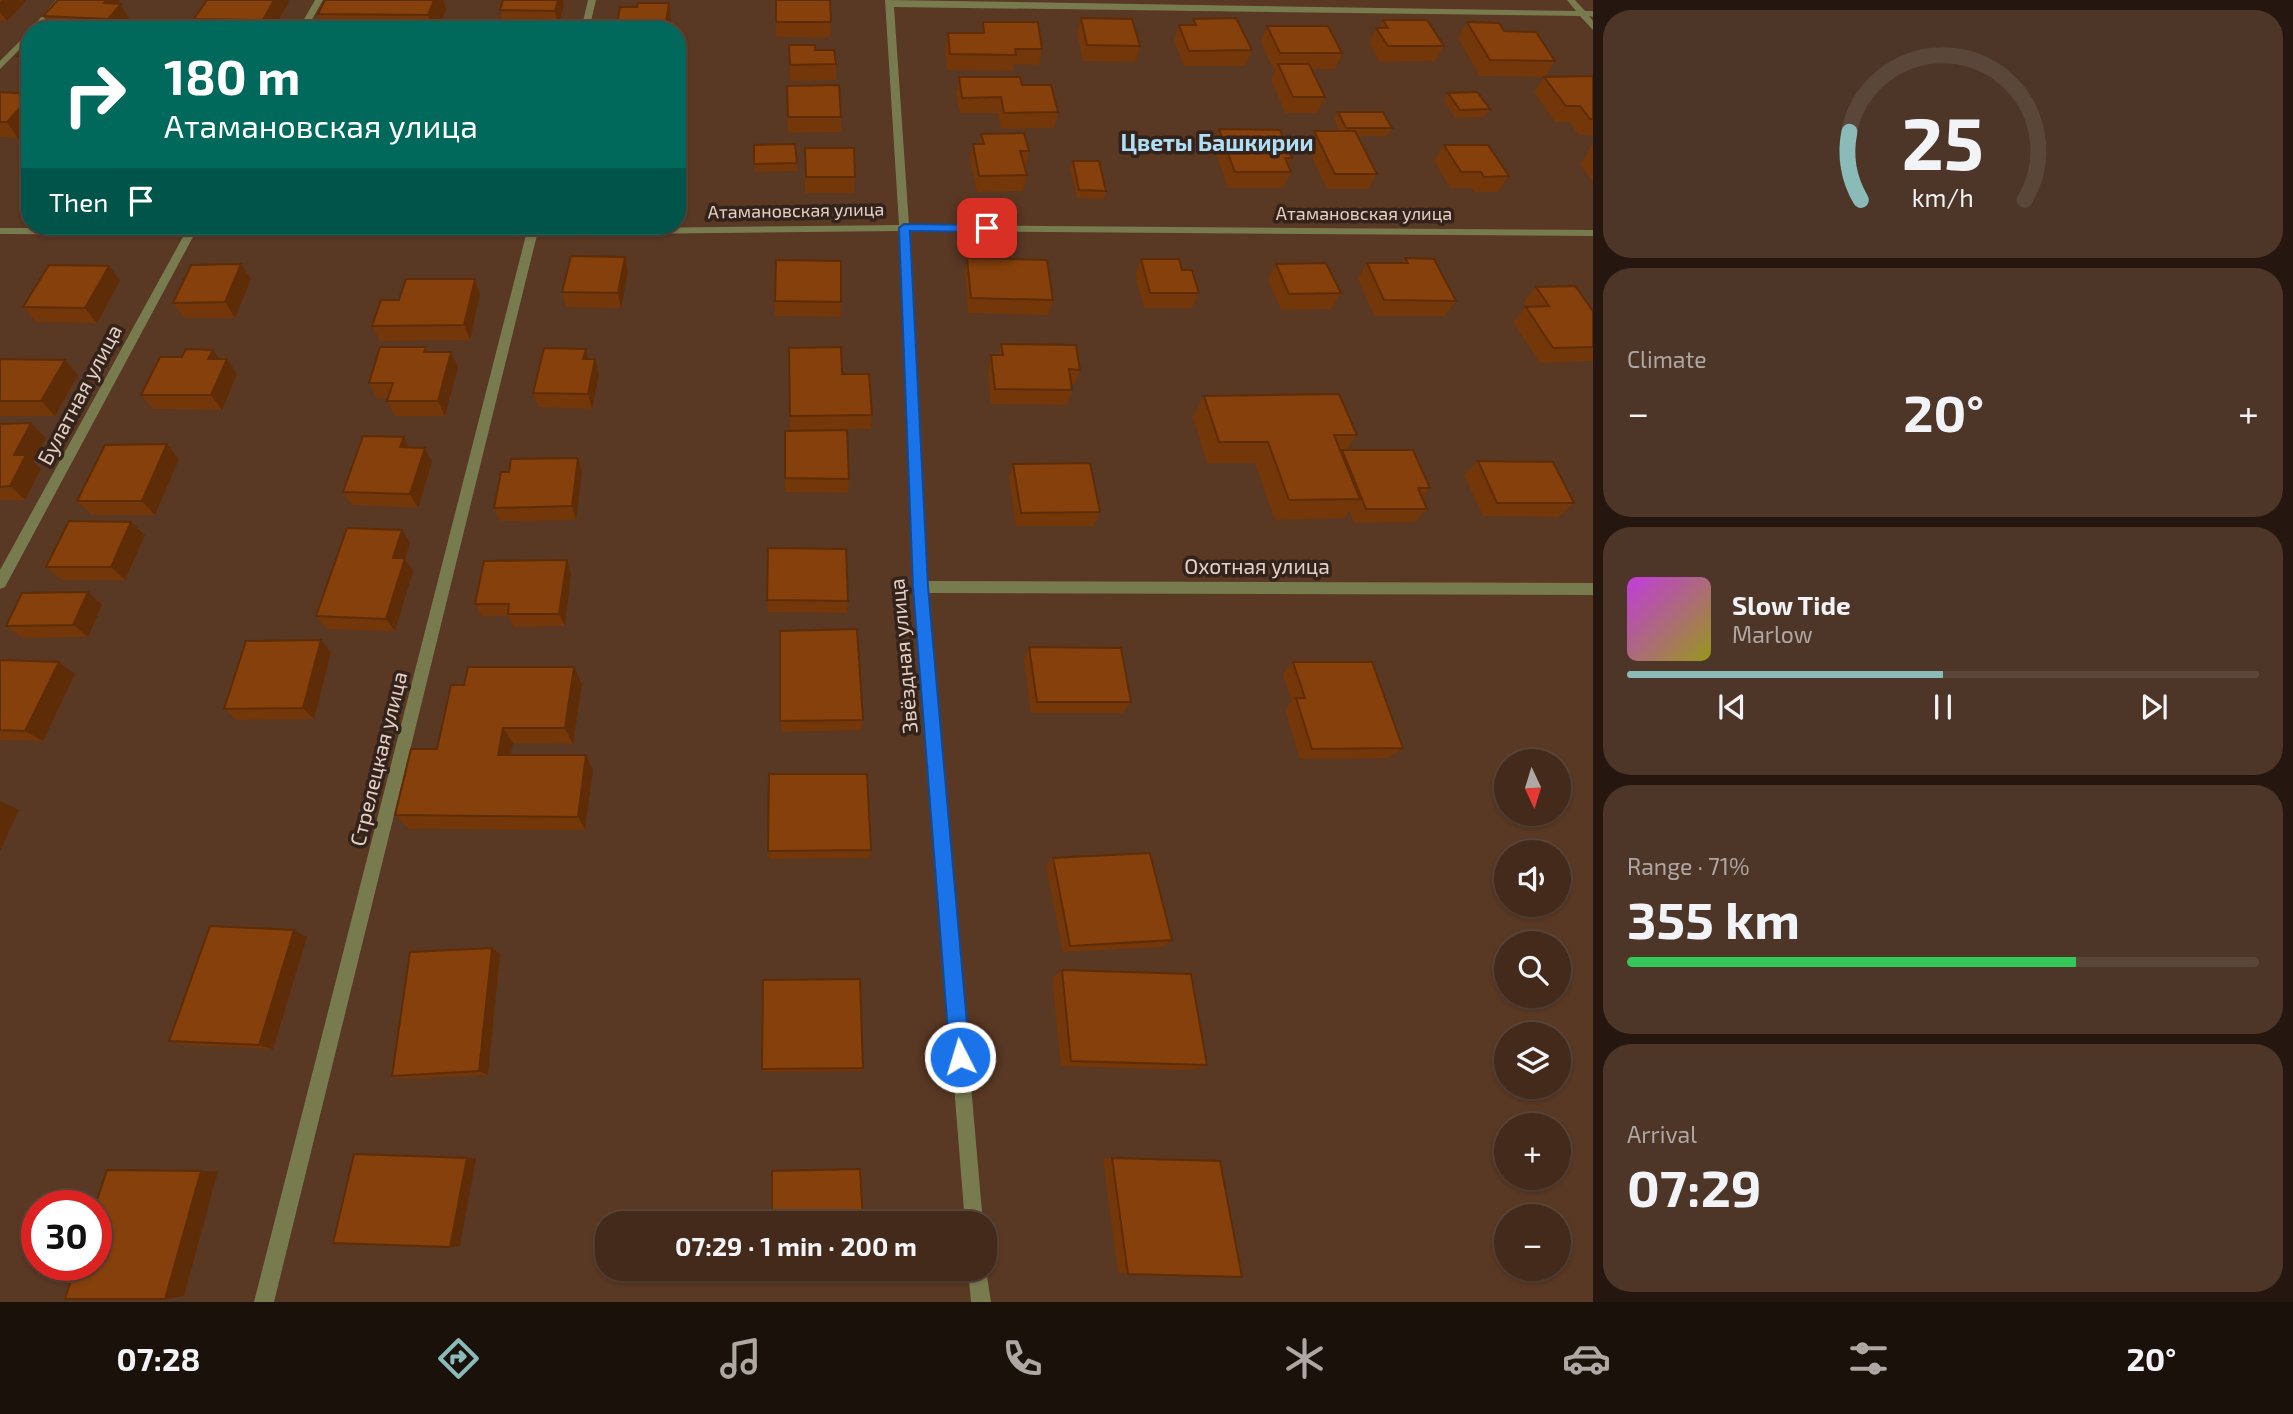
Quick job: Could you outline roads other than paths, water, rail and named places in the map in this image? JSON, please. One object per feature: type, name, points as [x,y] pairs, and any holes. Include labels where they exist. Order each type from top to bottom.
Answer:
[{"type":"street","points":[[42,21],[61,0]]},
{"type":"street","points":[[307,21],[319,0]]},
{"type":"street","points":[[587,21],[592,0]]},
{"type":"street","points":[[1571,0],[1593,27]]},
{"type":"street","points":[[889,2],[1593,14]]},
{"type":"street","name":"Звёздная улица","points":[[889,2],[904,228],[921,587],[973,1211]]},
{"type":"street","points":[[0,66],[21,44]]},
{"type":"street","name":"Атамановская улица","points":[[686,229],[1593,233]]},
{"type":"street","name":"Атамановская улица","points":[[0,231],[21,231]]},
{"type":"street","name":"Булатная улица","points":[[0,583],[189,235]]},
{"type":"street","name":"Стрелецкая улица","points":[[264,1302],[531,235]]},
{"type":"street","name":"Охотная улица","points":[[921,587],[1593,589]]},
{"type":"street","points":[[979,1281],[981,1302]]},
{"type":"district","name":"Цветы Башкирии","points":[[1217,143]]}]
